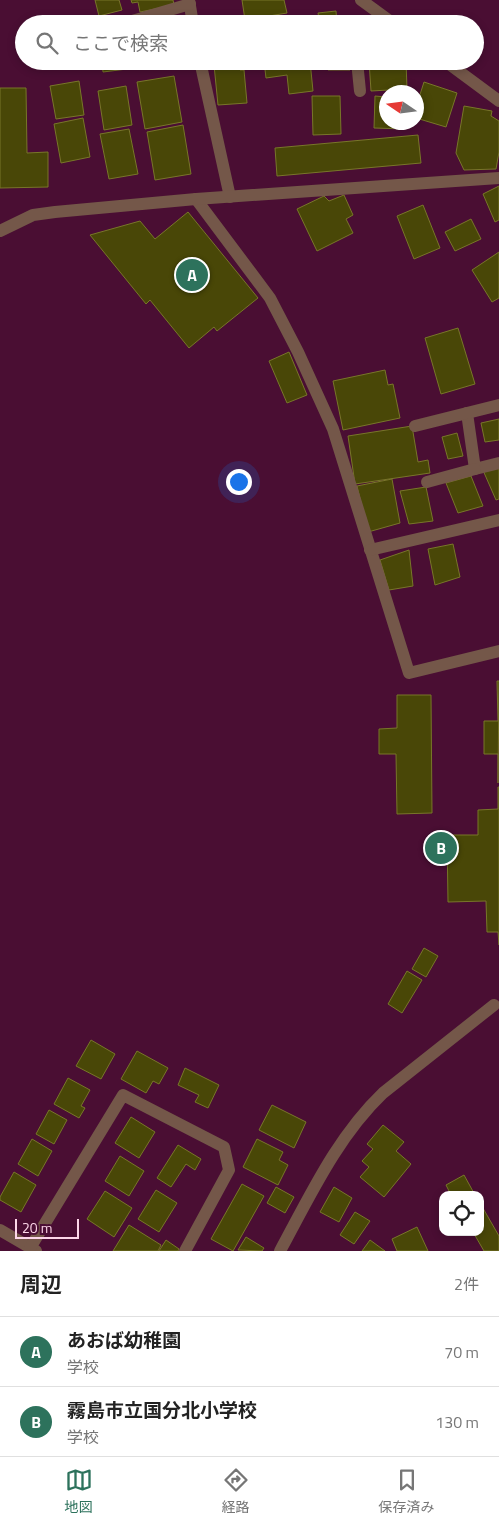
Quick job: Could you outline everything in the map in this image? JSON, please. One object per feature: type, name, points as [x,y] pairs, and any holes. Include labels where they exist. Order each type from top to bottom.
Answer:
[{"type":"street","points":[[361,0],[382,15]]},
{"type":"street","points":[[149,15],[189,2],[191,15]]},
{"type":"street","points":[[202,70],[230,196]]},
{"type":"street","points":[[358,70],[360,91]]},
{"type":"street","points":[[457,70],[499,101]]},
{"type":"street","points":[[0,231],[33,215],[230,196],[499,178]]},
{"type":"street","points":[[196,199],[270,298],[298,352],[333,429],[410,673],[499,650]]},
{"type":"street","points":[[415,426],[499,405]]},
{"type":"street","points":[[466,413],[475,469]]},
{"type":"street","points":[[427,482],[499,463]]},
{"type":"street","points":[[370,550],[499,520]]},
{"type":"street","points":[[280,1251],[334,1154],[350,1128],[368,1107],[494,1005]]},
{"type":"street","points":[[0,1230],[33,1249],[123,1095],[224,1147],[229,1170],[185,1251]]},
{"type":"building","points":[[95,0],[119,0],[122,10],[99,15]]},
{"type":"building","points":[[131,0],[173,0],[174,5],[140,12],[138,2],[132,3]]},
{"type":"building","points":[[242,0],[284,0],[287,13],[275,15],[244,15]]},
{"type":"building","points":[[336,11],[336,15],[318,15],[318,13]]},
{"type":"building","points":[[103,70],[119,70],[103,72]]},
{"type":"building","points":[[214,70],[244,70],[247,103],[218,105]]},
{"type":"building","points":[[265,70],[311,70],[313,91],[289,94],[287,75],[266,78]]},
{"type":"building","points":[[370,70],[406,70],[407,85],[379,85],[379,91],[371,91]]},
{"type":"building","points":[[174,76],[182,122],[145,129],[137,82]]},
{"type":"building","points":[[79,81],[84,115],[56,119],[50,86]]},
{"type":"building","points":[[424,82],[457,93],[446,127],[424,120]]},
{"type":"building","points":[[126,86],[132,125],[104,130],[98,91]]},
{"type":"building","points":[[0,88],[26,88],[27,153],[48,152],[48,187],[0,188]]},
{"type":"building","points":[[312,96],[340,96],[341,134],[313,135]]},
{"type":"building","points":[[375,96],[379,96],[379,128],[374,128]]},
{"type":"building","points":[[464,106],[492,111],[491,116],[499,121],[499,152],[496,169],[464,170],[456,153]]},
{"type":"building","points":[[83,118],[90,157],[61,163],[54,124]]},
{"type":"building","points":[[183,125],[191,174],[155,180],[147,132]]},
{"type":"building","points":[[129,129],[138,174],[109,179],[100,134]]},
{"type":"building","points":[[418,135],[421,163],[277,176],[275,148]]},
{"type":"building","points":[[499,186],[499,220],[495,222],[483,194]]},
{"type":"building","points":[[344,195],[353,215],[346,219],[353,233],[317,251],[297,209],[324,196],[329,201]]},
{"type":"building","points":[[423,205],[440,248],[414,259],[397,216]]},
{"type":"building","points":[[188,212],[258,298],[217,331],[214,327],[189,348],[150,300],[146,304],[90,235],[140,221],[155,239]]},
{"type":"building","points":[[471,219],[481,239],[455,251],[445,232]]},
{"type":"building","points":[[499,252],[499,298],[492,302],[472,270]]},
{"type":"building","points":[[458,328],[475,384],[441,394],[425,338]]},
{"type":"building","points":[[289,352],[307,395],[287,403],[269,361]]},
{"type":"building","points":[[385,370],[388,385],[393,384],[400,418],[343,430],[333,381]]},
{"type":"building","points":[[499,419],[499,440],[485,442],[481,423]]},
{"type":"building","points":[[412,426],[418,462],[428,460],[430,473],[355,484],[348,436]]},
{"type":"building","points":[[457,433],[463,456],[448,459],[442,437]]},
{"type":"building","points":[[499,465],[499,499],[496,500],[482,468]]},
{"type":"building","points":[[471,476],[483,506],[458,513],[446,483]]},
{"type":"building","points":[[392,479],[400,523],[368,532],[357,486]]},
{"type":"building","points":[[426,487],[433,521],[409,524],[400,491]]},
{"type":"building","points":[[453,544],[460,577],[435,585],[428,549]]},
{"type":"building","points":[[409,550],[413,586],[389,590],[380,560]]},
{"type":"building","points":[[497,681],[499,681],[498,783],[498,754],[484,754],[484,721],[498,721]]},
{"type":"building","points":[[397,695],[431,695],[432,813],[397,814],[396,754],[379,754],[379,729],[397,728]]},
{"type":"building","points":[[498,787],[499,945],[498,932],[487,932],[486,901],[448,902],[447,835],[478,835],[478,810],[498,809]]},
{"type":"building","points":[[424,948],[438,956],[426,977],[412,969]]},
{"type":"building","points":[[407,971],[422,980],[402,1013],[388,1004]]},
{"type":"building","points":[[91,1040],[115,1054],[101,1079],[76,1066]]},
{"type":"building","points":[[137,1051],[168,1068],[159,1084],[153,1081],[146,1093],[121,1079]]},
{"type":"building","points":[[185,1068],[219,1085],[208,1108],[195,1102],[199,1095],[178,1085]]},
{"type":"building","points":[[68,1078],[90,1090],[81,1106],[85,1108],[79,1118],[54,1104]]},
{"type":"building","points":[[272,1105],[306,1122],[294,1148],[259,1130]]},
{"type":"building","points":[[49,1110],[67,1120],[54,1144],[36,1134]]},
{"type":"building","points":[[131,1117],[155,1132],[139,1158],[115,1143]]},
{"type":"building","points":[[383,1125],[404,1142],[396,1151],[411,1164],[384,1197],[360,1177],[369,1167],[362,1161],[373,1149],[367,1144]]},
{"type":"building","points":[[32,1139],[52,1151],[38,1176],[18,1164]]},
{"type":"building","points":[[257,1139],[283,1152],[279,1160],[288,1165],[278,1185],[243,1167]]},
{"type":"building","points":[[178,1145],[201,1159],[195,1170],[186,1164],[171,1187],[157,1178]]},
{"type":"building","points":[[120,1156],[144,1171],[129,1196],[105,1181]]},
{"type":"building","points":[[14,1172],[36,1185],[21,1212],[0,1200]]},
{"type":"building","points":[[464,1175],[473,1191],[449,1191],[446,1185]]},
{"type":"building","points":[[242,1184],[264,1196],[233,1251],[211,1239]]},
{"type":"building","points":[[276,1187],[294,1197],[285,1213],[267,1203]]},
{"type":"building","points":[[334,1187],[352,1198],[339,1222],[320,1212]]},
{"type":"building","points":[[156,1190],[177,1203],[159,1232],[138,1219]]},
{"type":"building","points":[[105,1191],[132,1208],[114,1237],[87,1219]]},
{"type":"building","points":[[484,1210],[499,1236],[499,1251],[484,1251],[475,1236],[484,1236]]},
{"type":"building","points":[[355,1212],[370,1221],[354,1244],[340,1235]]},
{"type":"building","points":[[129,1225],[161,1245],[158,1251],[113,1251]]},
{"type":"building","points":[[417,1227],[428,1251],[397,1251],[392,1239]]},
{"type":"building","points":[[246,1237],[264,1248],[262,1251],[238,1250]]},
{"type":"building","points":[[166,1240],[179,1249],[178,1251],[159,1251]]},
{"type":"building","points":[[370,1240],[385,1251],[362,1251]]},
{"type":"place","name":"あおば幼稚園","points":[[192,275]]},
{"type":"place","name":"霧島市立国分北小学校","points":[[441,848]]}]
